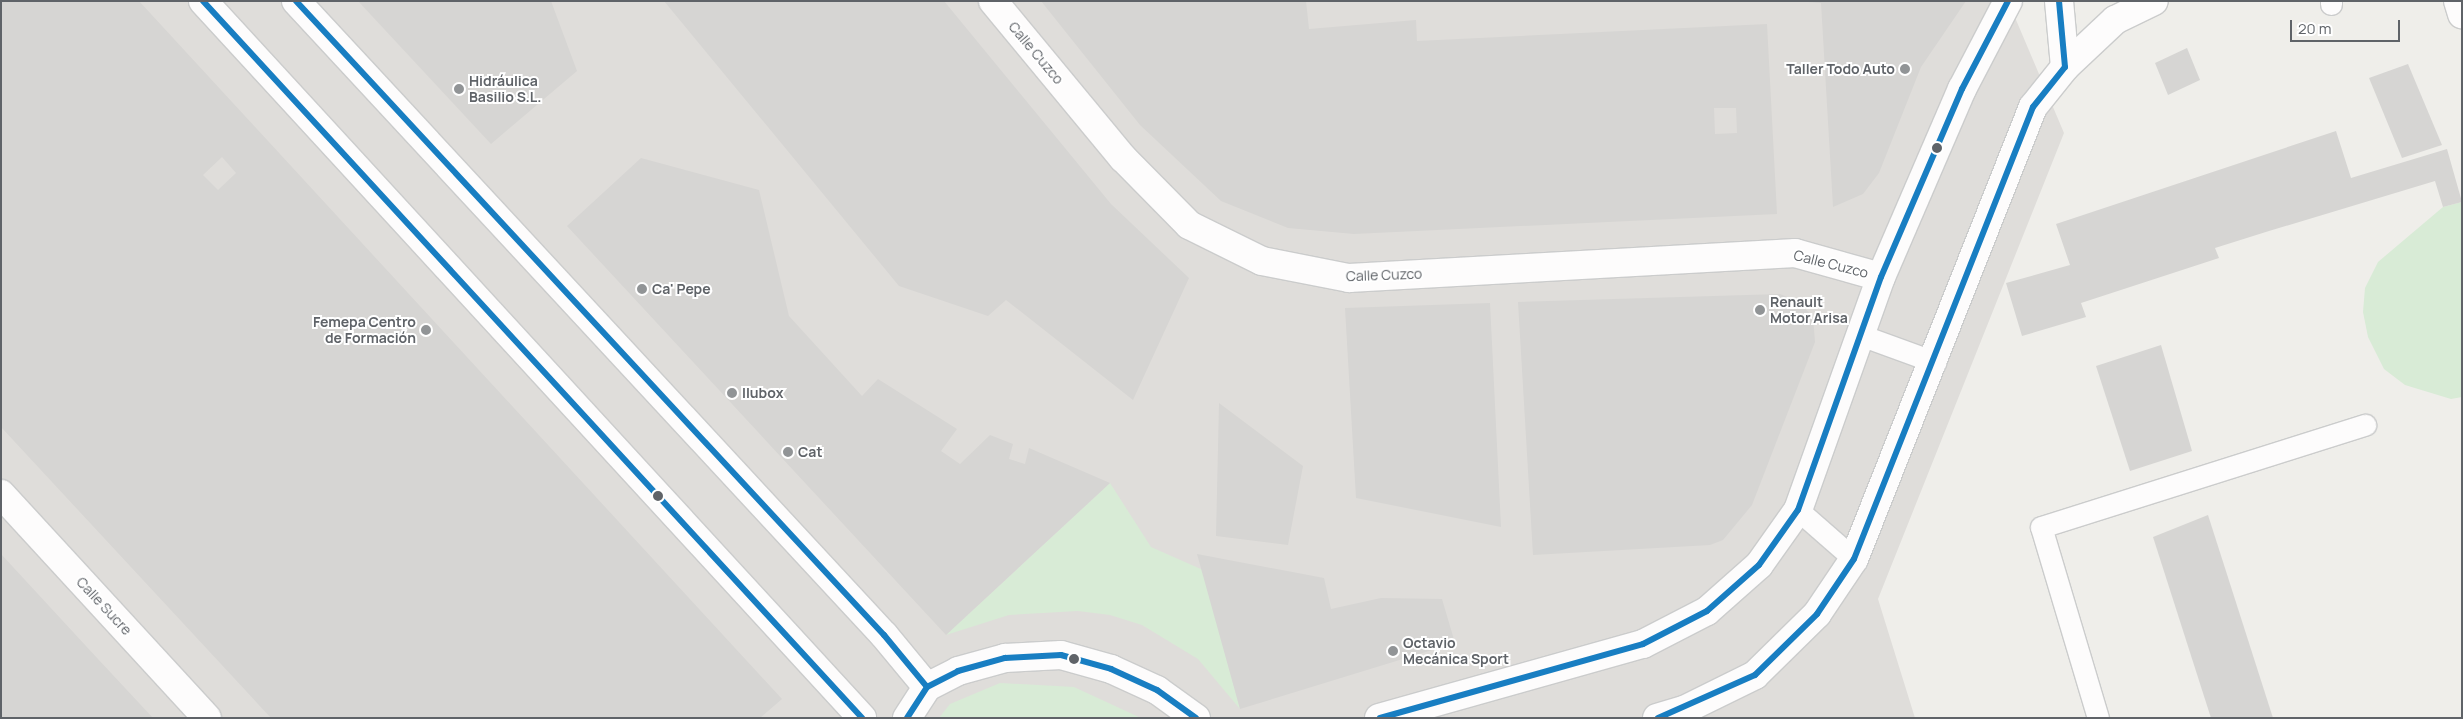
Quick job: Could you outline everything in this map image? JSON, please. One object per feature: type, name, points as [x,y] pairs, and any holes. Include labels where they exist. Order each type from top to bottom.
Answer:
[{"type":"street","points":[[203,1],[855,714]]},
{"type":"street","points":[[296,1],[884,635],[927,687]]},
{"type":"street","name":"Calle Cuzco","points":[[993,1],[1122,158],[1189,225],[1262,261],[1349,278],[1795,253],[1881,277]]},
{"type":"street","points":[[1379,718],[1644,644],[1707,610],[1759,565],[1798,510],[1863,336],[1881,277],[1962,89],[2008,1]]},
{"type":"street","points":[[2059,1],[2065,67]]},
{"type":"street","points":[[1657,718],[1684,710],[1755,674],[1817,614],[1854,559],[1935,362],[2033,107],[2065,67],[2115,20],[2154,1]]},
{"type":"street","name":"Calle Sucre","points":[[1,494],[207,718]]},
{"type":"street","points":[[906,718],[927,687],[958,671],[1005,658],[1061,655],[1112,669],[1157,690],[1196,718]]},
{"type":"lane","points":[[1863,336],[1935,362]]},
{"type":"lane","points":[[2098,718],[2041,527],[2365,425]]},
{"type":"lane","points":[[1798,510],[1854,559]]},
{"type":"shaded area","points":[[1,1],[2008,1],[2064,133],[1878,599],[1915,718],[1,718]]},
{"type":"green space","points":[[2462,202],[2462,397],[2451,399],[2405,385],[2384,369],[2368,337],[2363,312],[2365,288],[2378,262],[2443,207]]},
{"type":"green space","points":[[1110,483],[1151,547],[1203,570],[1240,709],[1198,659],[1142,625],[1110,615],[1078,611],[1009,615],[946,635]]},
{"type":"green space","points":[[1000,683],[1074,687],[1141,718],[939,718],[950,704]]},
{"type":"building","points":[[1,1],[139,1],[782,699],[760,718],[271,718],[1,427]],"holes":[[[222,157],[236,173],[218,190],[203,175]]]},
{"type":"building","points":[[358,1],[551,1],[577,71],[491,144]]},
{"type":"building","points":[[664,1],[944,1],[1111,204],[1189,278],[1133,400],[1006,300],[988,316],[899,286]]},
{"type":"building","points":[[1041,1],[1306,1],[1309,29],[1416,20],[1417,41],[1767,24],[1777,214],[1354,234],[1288,228],[1221,201],[1140,125]],"holes":[[[1714,108],[1736,108],[1737,133],[1715,134]]]},
{"type":"building","points":[[1795,1],[1966,1],[1921,67],[1879,173],[1863,194],[1833,207],[1821,3]]},
{"type":"building","points":[[2187,48],[2200,80],[2168,95],[2155,63]]},
{"type":"building","points":[[2408,64],[2442,145],[2402,158],[2369,78]]},
{"type":"building","points":[[2336,131],[2351,178],[2447,149],[2462,202],[2443,207],[2435,181],[2269,231],[2215,248],[2219,258],[2081,303],[2086,317],[2022,336],[2006,283],[2070,265],[2056,224]]},
{"type":"building","points":[[641,158],[759,190],[789,316],[862,396],[878,379],[957,429],[941,451],[960,464],[990,435],[1013,444],[1009,459],[1025,464],[1029,448],[1110,483],[946,635],[567,226]]},
{"type":"building","points":[[1780,294],[1799,302],[1813,317],[1815,342],[1752,505],[1723,540],[1710,545],[1533,555],[1518,302]]},
{"type":"building","points":[[1490,303],[1501,527],[1356,498],[1345,308]]},
{"type":"building","points":[[2161,345],[2192,451],[2130,471],[2096,366]]},
{"type":"building","points":[[1219,403],[1303,466],[1288,545],[1216,536]]},
{"type":"building","points":[[2208,515],[2273,718],[2211,718],[2153,537]]},
{"type":"building","points":[[1,554],[98,659],[153,718],[1,718]]},
{"type":"building","points":[[1197,554],[1324,578],[1331,609],[1381,598],[1442,599],[1455,643],[1240,709]]},
{"type":"transit line","points":[[203,1],[862,718]]},
{"type":"transit line","points":[[296,1],[884,635],[927,687]]},
{"type":"transit line","points":[[1380,718],[1643,644],[1707,611],[1759,565],[1798,510],[1881,277],[1962,89],[2008,1]]},
{"type":"transit line","points":[[1658,718],[1755,675],[1817,614],[1854,559],[2033,107],[2065,67],[2059,1]]},
{"type":"transit line","points":[[907,718],[927,687],[958,671],[1005,658],[1061,655],[1111,669],[1157,690],[1196,718]]},
{"type":"place","name":"Taller Todo Auto","points":[[1905,69]]},
{"type":"place","name":"Hidráulica Basilio S.L.","points":[[459,89]]},
{"type":"place","name":"Ca' Pepe","points":[[642,289]]},
{"type":"place","name":"Renault Motor Arisa","points":[[1760,310]]},
{"type":"place","name":"Femepa Centro de Formación","points":[[426,330]]},
{"type":"place","name":"Ilubox","points":[[732,393]]},
{"type":"place","name":"Cat","points":[[788,452]]},
{"type":"place","name":"Octavio Mecánica Sport","points":[[1393,651]]}]
